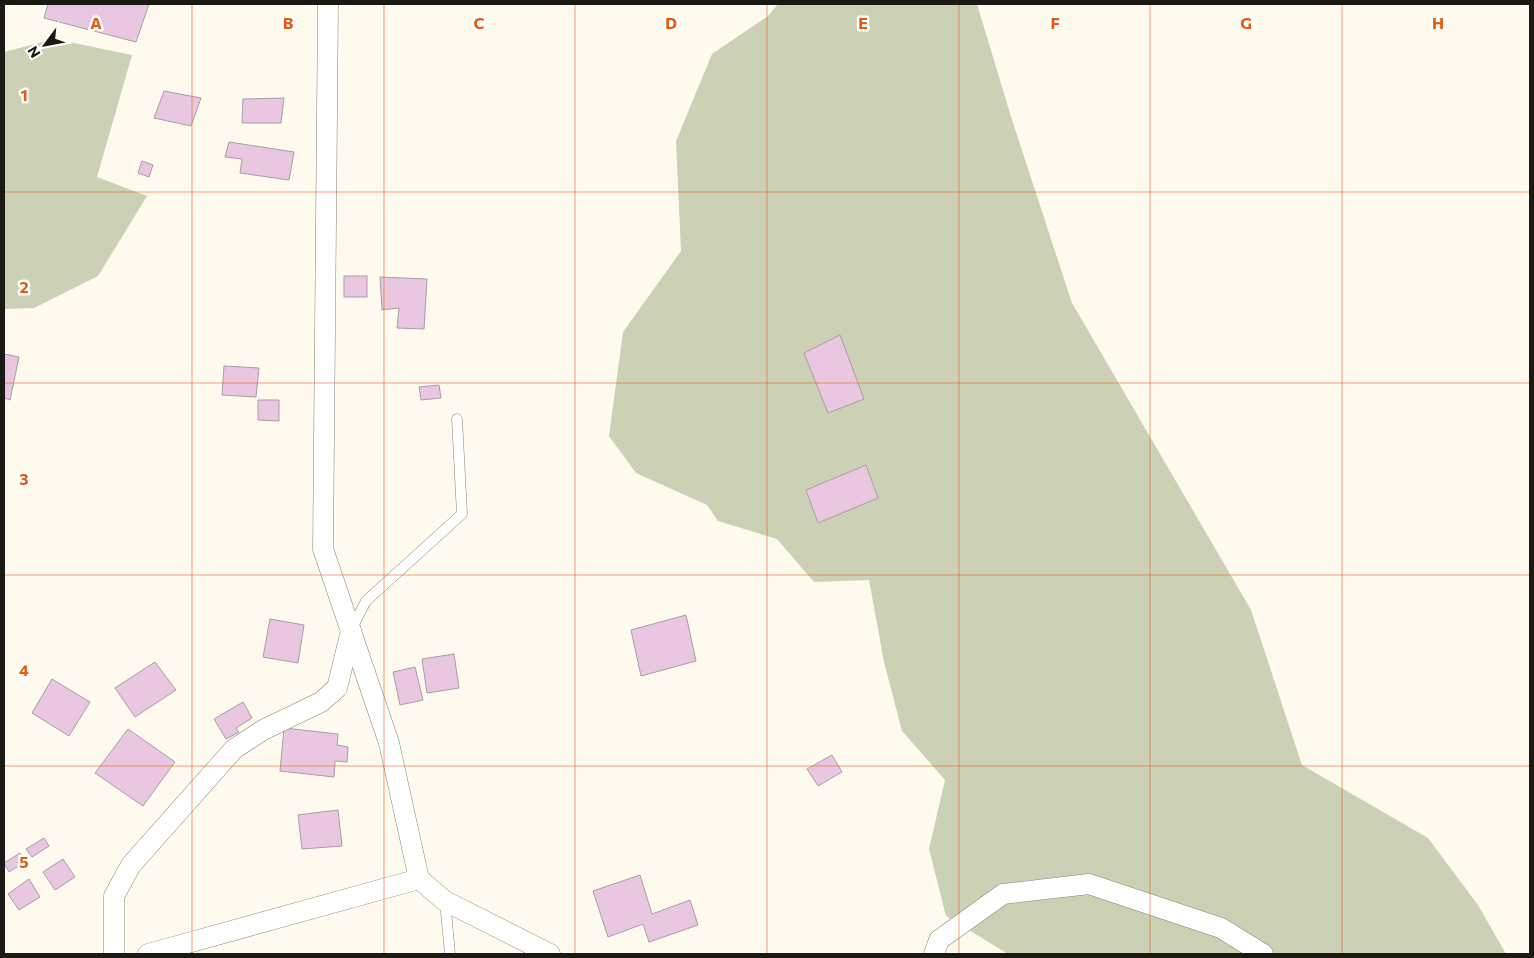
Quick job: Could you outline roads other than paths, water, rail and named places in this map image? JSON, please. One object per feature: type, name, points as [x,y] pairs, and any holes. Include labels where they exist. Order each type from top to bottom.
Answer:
[{"type":"street","points":[[328,4],[323,549],[389,743],[420,879],[445,901],[550,954]]},
{"type":"street","points":[[114,954],[114,896],[131,865],[234,749],[263,730],[321,702],[337,688],[351,631]]},
{"type":"street","points":[[148,954],[420,879]]},
{"type":"street","points":[[934,954],[939,940],[1003,894],[1089,884],[1221,928],[1263,954]]},
{"type":"lane","points":[[351,631],[366,601],[462,514],[457,420]]},
{"type":"lane","points":[[445,901],[450,954]]}]
